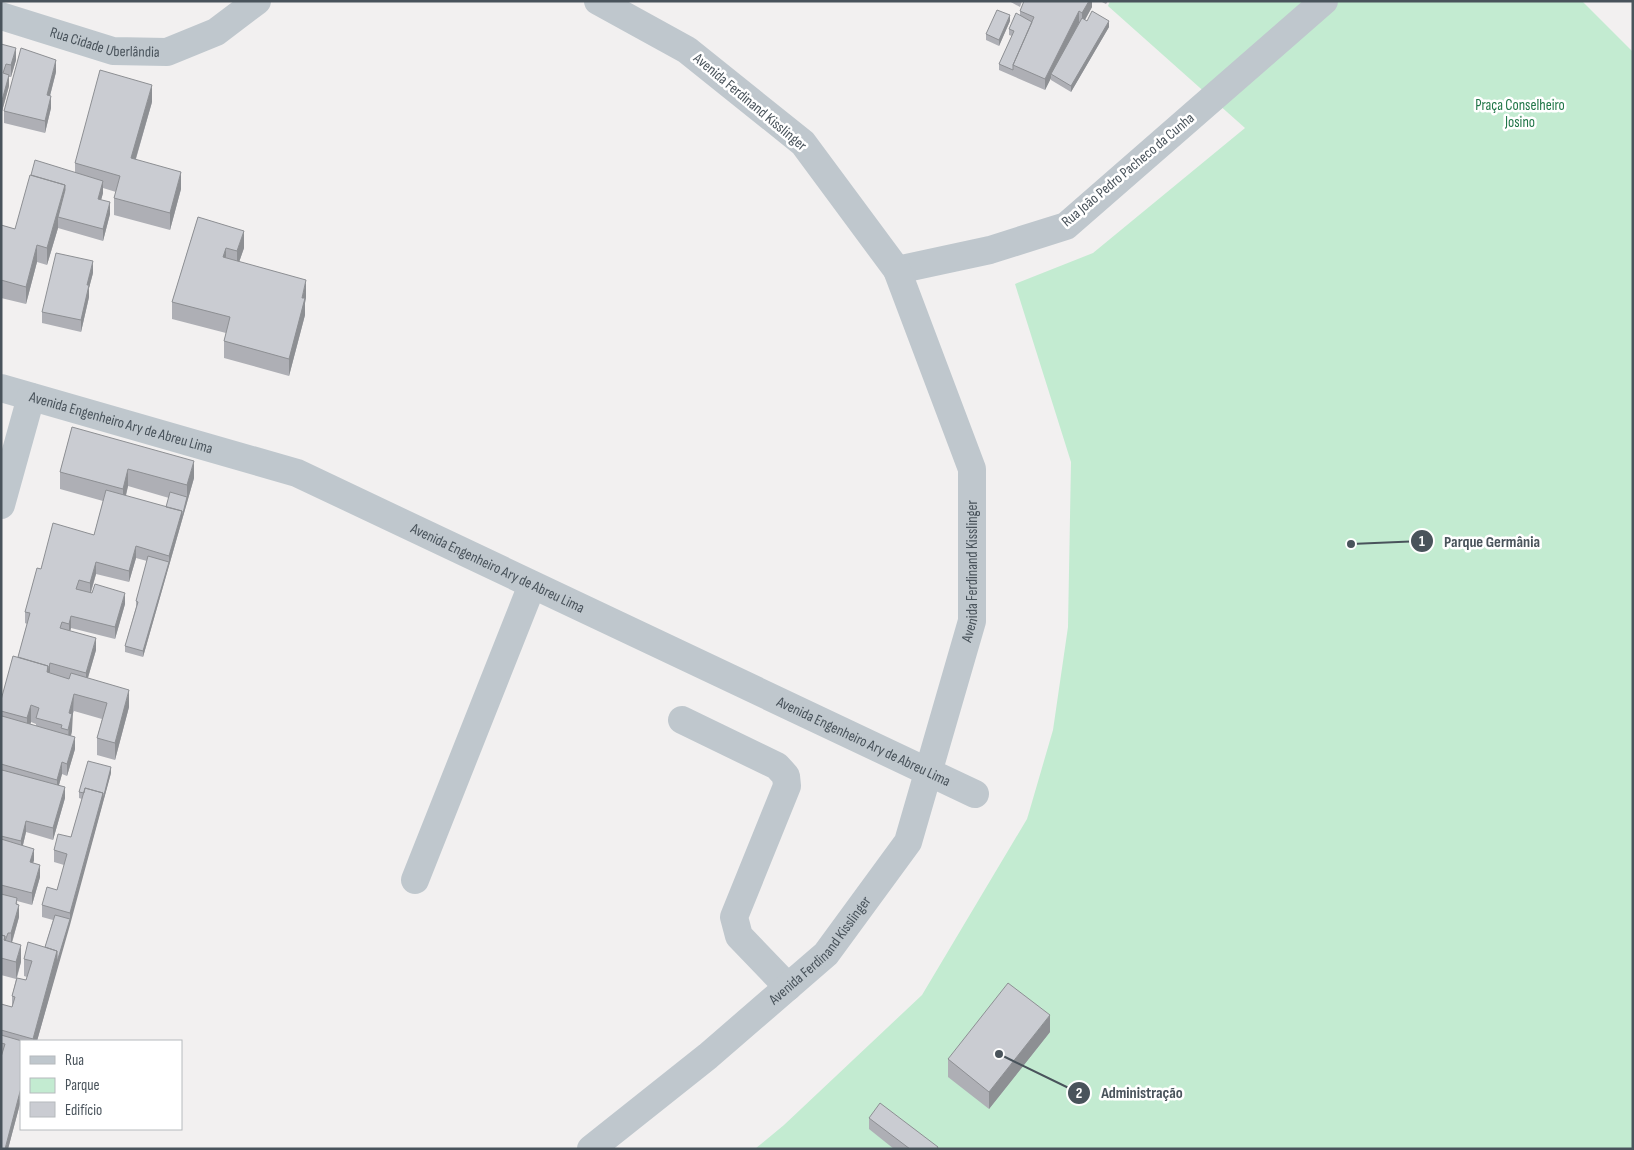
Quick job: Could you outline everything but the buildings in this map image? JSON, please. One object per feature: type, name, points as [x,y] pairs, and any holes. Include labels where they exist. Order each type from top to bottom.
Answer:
[{"type":"street","name":"Rua Cidade Uberlândia","points":[[1,16],[113,51],[168,52],[216,32],[257,1]]},
{"type":"street","name":"Avenida Ferdinand Kisslinger","points":[[591,1149],[708,1056],[826,954],[908,842],[972,621],[972,469],[897,270],[803,143],[687,50],[598,1]]},
{"type":"street","name":"Rua João Pedro Pacheco da Cunha","points":[[897,270],[990,250],[1066,226],[1324,1]]},
{"type":"street","name":"Avenida Engenheiro Ary de Abreu Lima","points":[[1,388],[297,474],[975,794]]},
{"type":"street","points":[[1,505],[31,397]]},
{"type":"street","points":[[414,880],[532,585]]},
{"type":"street","points":[[682,720],[777,766],[786,776],[787,786],[734,917],[739,936],[788,987]]},
{"type":"green space","name":"Praça Conselheiro Josino","points":[[1110,1],[1582,1],[1633,52],[1633,1149],[755,1149],[784,1125],[922,995],[1027,819],[1053,730],[1068,627],[1071,462],[1015,284],[1093,253],[1245,128],[1108,6]]},
{"type":"place","name":"Parque Germânia","points":[[1351,544]]},
{"type":"place","name":"Administração","points":[[999,1054]]}]
